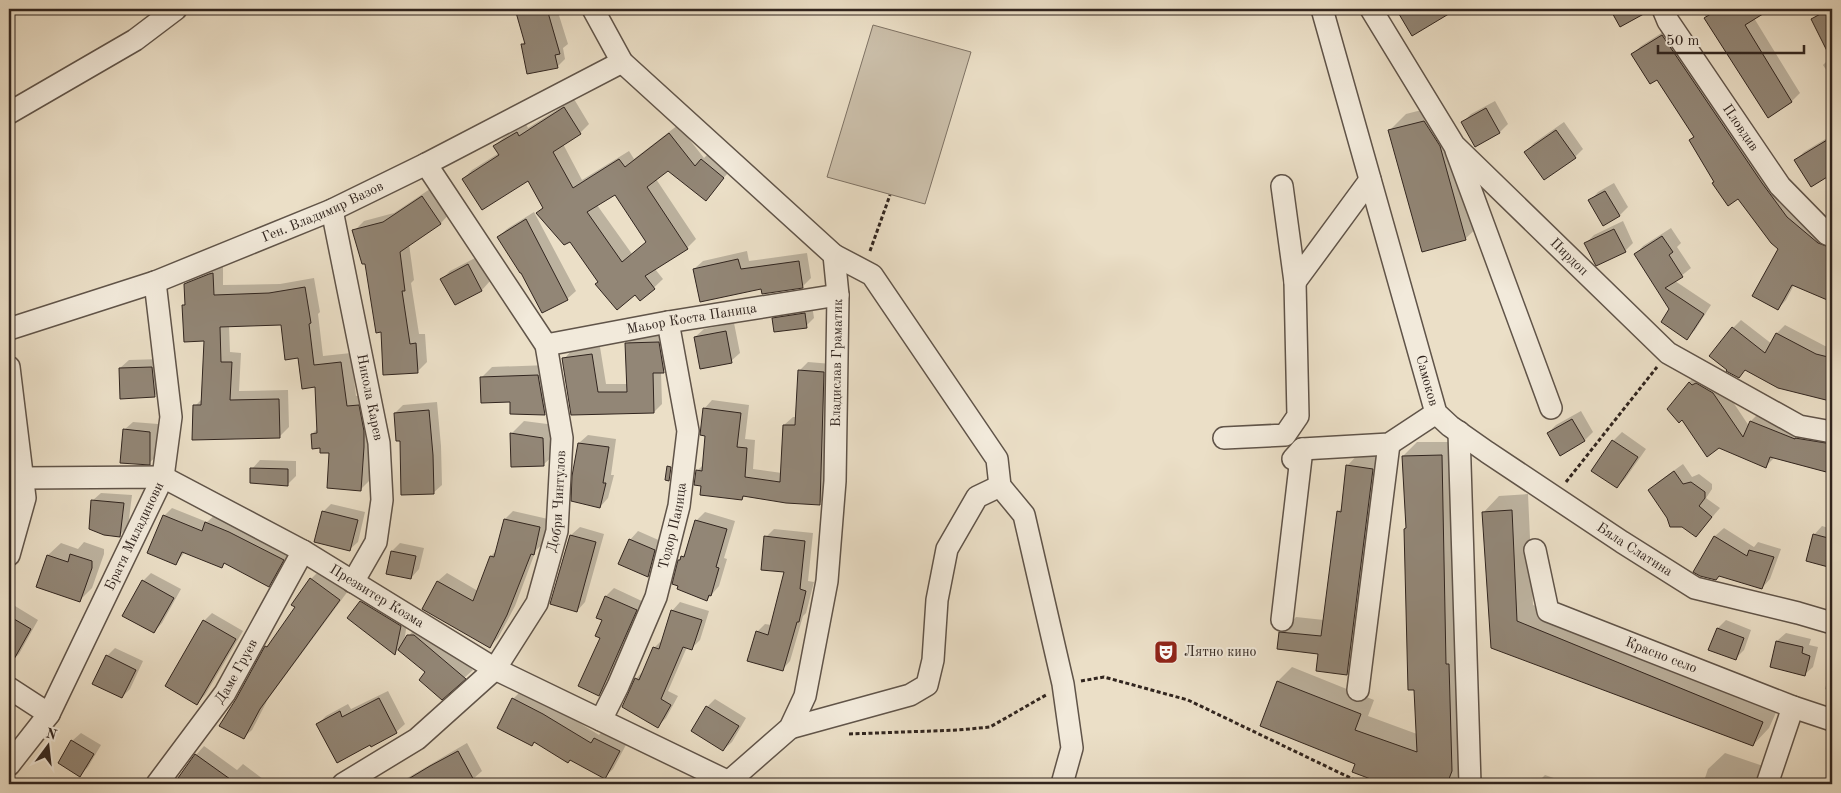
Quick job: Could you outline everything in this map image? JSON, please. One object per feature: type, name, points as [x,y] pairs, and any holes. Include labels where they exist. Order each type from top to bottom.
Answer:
[{"type":"street","points":[[9,113],[135,40],[176,9]]},
{"type":"street","points":[[592,9],[622,62],[834,255],[872,275],[997,459],[1000,486],[1024,515],[1063,684],[1072,748],[1062,784]]},
{"type":"street","name":"Самоков","points":[[1322,9],[1436,413],[1459,432]]},
{"type":"street","name":"Пирдоп","points":[[1371,9],[1454,145],[1668,353],[1799,426],[1832,432]]},
{"type":"street","name":"Пловдив","points":[[1663,9],[1668,21],[1780,186],[1832,236]]},
{"type":"street","name":"Ген. Владимир Вазов","points":[[9,328],[155,282],[332,210],[426,164],[622,62]]},
{"type":"street","points":[[1454,145],[1551,408]]},
{"type":"street","name":"Добри Чинтулов","points":[[343,784],[417,739],[495,669],[537,603],[557,530],[562,438],[546,345],[426,164]]},
{"type":"street","points":[[1295,282],[1370,180]]},
{"type":"street","points":[[1224,438],[1285,435],[1298,416],[1295,282],[1282,186]]},
{"type":"street","name":"Никола Карев","points":[[332,210],[379,443],[382,500],[376,542],[353,582]]},
{"type":"street","name":"Владислав Граматик","points":[[728,783],[790,728],[805,696],[827,582],[836,481],[838,295],[834,255]]},
{"type":"street","name":"Братя Миладинови","points":[[9,765],[49,714],[163,477],[171,417],[155,282]]},
{"type":"street","name":"Маьор Коста Паница","points":[[546,345],[668,322],[838,295]]},
{"type":"street","name":"Тодор Паница","points":[[601,720],[618,686],[656,597],[679,506],[688,430],[668,322]]},
{"type":"street","points":[[9,367],[16,478],[25,498],[9,555]]},
{"type":"street","points":[[1285,469],[1302,449],[1389,444],[1436,413]]},
{"type":"street","points":[[1459,432],[1470,784]]},
{"type":"street","name":"Бяла Слатина","points":[[1459,432],[1622,542],[1696,588],[1832,623]]},
{"type":"street","points":[[1358,690],[1389,444]]},
{"type":"street","points":[[1282,620],[1302,449]]},
{"type":"street","name":"Презвитер Козма","points":[[16,478],[163,477],[303,551],[495,669],[728,783]]},
{"type":"street","points":[[790,728],[910,695],[927,685],[933,660],[937,600],[947,549],[976,497],[1000,486]]},
{"type":"street","name":"Красно село","points":[[1535,550],[1548,611],[1793,707],[1832,720]]},
{"type":"street","name":"Даме Груев","points":[[157,784],[225,693],[303,551]]},
{"type":"street","points":[[9,688],[49,714]]},
{"type":"street","points":[[1767,784],[1793,707]]},
{"type":"path","points":[[863,270],[890,195]]},
{"type":"path","points":[[1555,496],[1668,353]]},
{"type":"shaded area","points":[[873,25],[971,52],[925,204],[827,177]]},
{"type":"building","points":[[515,9],[547,9],[560,54],[555,55],[558,68],[527,74],[521,44],[525,44]]},
{"type":"building","points":[[1396,9],[1457,9],[1412,36]]},
{"type":"building","points":[[1610,9],[1651,9],[1651,10],[1620,27]]},
{"type":"building","points":[[1719,9],[1771,9],[1745,25],[1792,102],[1768,118],[1704,18]]},
{"type":"building","points":[[1832,9],[1832,61],[1811,19]]},
{"type":"building","points":[[1662,35],[1787,217],[1818,243],[1832,248],[1832,302],[1792,285],[1778,310],[1752,296],[1778,249],[1771,243],[1738,199],[1728,206],[1712,183],[1714,182],[1689,140],[1694,137],[1657,80],[1650,84],[1631,54]]},
{"type":"building","points":[[564,107],[581,134],[553,152],[573,188],[619,159],[625,167],[669,133],[695,166],[701,159],[724,178],[706,201],[668,171],[647,187],[688,249],[645,276],[655,289],[640,301],[635,295],[617,310],[595,284],[598,282],[570,242],[564,245],[536,213],[543,208],[528,181],[482,210],[462,179],[499,155],[493,146],[517,132],[519,136]],"holes":[[[615,195],[646,242],[622,262],[587,212]]]},
{"type":"building","points":[[1486,108],[1500,133],[1475,147],[1461,122]]},
{"type":"building","points":[[1424,121],[1440,146],[1466,240],[1422,252],[1388,130]]},
{"type":"building","points":[[1556,130],[1576,158],[1544,180],[1524,152]]},
{"type":"building","points":[[1832,137],[1832,174],[1811,187],[1794,160]]},
{"type":"building","points":[[1605,191],[1620,216],[1603,226],[1588,200]]},
{"type":"building","points":[[422,196],[441,224],[400,252],[405,291],[402,291],[410,344],[416,343],[418,373],[383,375],[381,332],[376,333],[365,264],[362,264],[352,230],[383,222]]},
{"type":"building","points":[[526,219],[568,300],[542,313],[521,273],[497,237]]},
{"type":"building","points":[[1614,229],[1626,252],[1596,266],[1584,243]]},
{"type":"building","points":[[1662,236],[1673,252],[1669,255],[1683,277],[1665,288],[1704,314],[1687,340],[1661,322],[1669,309],[1634,254]]},
{"type":"building","points":[[738,259],[741,269],[799,261],[803,288],[762,294],[761,289],[700,302],[693,269]]},
{"type":"building","points":[[468,264],[482,291],[455,305],[440,279]]},
{"type":"building","points":[[213,273],[214,295],[269,293],[305,287],[311,323],[309,324],[314,365],[341,362],[347,406],[359,405],[364,431],[361,491],[327,488],[329,453],[320,453],[320,448],[312,449],[311,434],[317,433],[315,387],[302,389],[298,358],[285,360],[281,325],[220,327],[221,362],[232,362],[230,400],[279,399],[280,438],[192,440],[193,405],[201,405],[204,341],[184,342],[182,305],[185,305],[184,284]]},
{"type":"building","points":[[805,313],[807,328],[774,332],[772,318]]},
{"type":"building","points":[[1732,327],[1765,353],[1776,333],[1816,354],[1832,358],[1832,392],[1830,401],[1778,388],[1745,370],[1739,378],[1726,371],[1709,356]]},
{"type":"building","points":[[726,331],[732,363],[700,369],[694,337]]},
{"type":"building","points":[[659,342],[664,373],[653,373],[654,413],[571,415],[562,358],[592,354],[598,392],[627,392],[625,343]]},
{"type":"building","points":[[152,367],[155,397],[120,399],[119,368]]},
{"type":"building","points":[[798,370],[824,372],[820,505],[786,503],[743,496],[742,500],[700,495],[701,486],[694,485],[696,470],[702,471],[705,436],[700,435],[703,408],[741,413],[737,447],[747,448],[745,477],[780,482],[783,425],[795,425]]},
{"type":"building","points":[[538,375],[545,415],[510,414],[510,402],[481,403],[480,377]]},
{"type":"building","points":[[1689,382],[1692,385],[1696,383],[1713,393],[1743,437],[1750,421],[1795,439],[1832,444],[1830,473],[1770,457],[1766,468],[1719,448],[1707,457],[1682,420],[1679,423],[1667,409]]},
{"type":"building","points":[[429,410],[434,494],[401,495],[400,441],[396,441],[394,413]]},
{"type":"building","points":[[1572,419],[1585,441],[1560,456],[1547,433]]},
{"type":"building","points":[[123,429],[150,432],[150,465],[120,463]]},
{"type":"building","points":[[510,433],[543,438],[544,466],[511,467]]},
{"type":"building","points":[[1612,440],[1638,457],[1617,488],[1591,471]]},
{"type":"building","points":[[578,443],[609,447],[603,483],[606,483],[600,508],[571,501],[572,476]]},
{"type":"building","points":[[1442,455],[1446,664],[1449,664],[1452,771],[1447,784],[1384,784],[1352,772],[1355,764],[1260,726],[1277,681],[1361,714],[1355,730],[1417,752],[1414,690],[1408,690],[1404,529],[1406,528],[1402,456]]},
{"type":"building","points":[[1346,465],[1373,469],[1347,675],[1316,671],[1318,654],[1277,649],[1279,632],[1321,636],[1337,511],[1341,512]]},
{"type":"building","points":[[667,466],[671,467],[669,481],[665,480]]},
{"type":"building","points":[[250,468],[288,469],[288,486],[250,483]]},
{"type":"building","points":[[1674,471],[1683,484],[1691,482],[1705,492],[1705,498],[1699,506],[1712,517],[1696,537],[1682,527],[1670,527],[1667,518],[1648,490]]},
{"type":"building","points":[[91,500],[124,503],[120,537],[104,535],[89,529]]},
{"type":"building","points":[[1512,510],[1517,621],[1763,722],[1753,746],[1491,648],[1482,512]]},
{"type":"building","points":[[322,511],[358,520],[350,551],[314,542]]},
{"type":"building","points":[[163,515],[202,531],[205,522],[284,560],[269,587],[224,563],[222,568],[182,552],[176,565],[147,553]]},
{"type":"building","points":[[504,519],[540,527],[534,555],[531,554],[507,615],[490,648],[422,609],[437,581],[473,601],[490,556],[494,557]]},
{"type":"building","points":[[695,520],[727,529],[716,567],[719,568],[711,596],[709,595],[707,601],[677,589],[678,586],[672,584],[678,560],[680,560],[681,556],[684,557]]},
{"type":"building","points":[[1813,534],[1832,539],[1832,568],[1806,561]]},
{"type":"building","points":[[570,535],[596,542],[577,612],[550,604]]},
{"type":"building","points":[[764,536],[805,541],[800,589],[806,591],[799,622],[797,622],[783,671],[747,661],[756,631],[768,635],[784,572],[761,570]]},
{"type":"building","points":[[1714,536],[1747,556],[1749,550],[1774,557],[1762,589],[1719,576],[1716,580],[1693,572]]},
{"type":"building","points":[[629,539],[655,550],[648,577],[618,564]]},
{"type":"building","points":[[391,551],[416,556],[411,579],[386,574]]},
{"type":"building","points":[[70,554],[92,561],[92,568],[80,602],[36,587],[47,555],[68,562]]},
{"type":"building","points":[[310,578],[340,600],[260,709],[244,739],[219,726],[265,646],[267,647],[295,607],[291,605]]},
{"type":"building","points":[[142,580],[174,598],[154,633],[122,616]]},
{"type":"building","points":[[605,596],[637,610],[599,696],[578,686],[600,638],[595,636],[602,620],[596,618]]},
{"type":"building","points":[[360,601],[401,626],[395,655],[347,618]]},
{"type":"building","points":[[671,610],[702,620],[692,650],[683,647],[661,699],[671,705],[658,728],[622,707],[635,678],[639,680],[653,647],[659,649]]},
{"type":"building","points":[[9,616],[31,629],[9,668]]},
{"type":"building","points":[[203,620],[236,639],[197,705],[165,686]]},
{"type":"building","points":[[1717,628],[1744,638],[1736,660],[1708,650]]},
{"type":"building","points":[[407,635],[414,635],[466,679],[442,700],[419,680],[425,672],[398,650]]},
{"type":"building","points":[[1776,641],[1803,647],[1802,653],[1810,656],[1805,676],[1770,667]]},
{"type":"building","points":[[106,655],[136,670],[122,698],[92,684]]},
{"type":"building","points":[[379,698],[397,733],[337,763],[316,724],[340,711],[342,717]]},
{"type":"building","points":[[512,698],[591,743],[594,738],[620,751],[605,779],[570,760],[568,763],[534,742],[532,746],[497,728]]},
{"type":"building","points":[[706,706],[739,726],[723,751],[691,731]]},
{"type":"building","points":[[71,740],[94,754],[80,777],[58,763]]},
{"type":"building","points":[[458,751],[476,784],[400,784],[430,766]]},
{"type":"building","points":[[195,754],[237,784],[187,784],[178,778]]},
{"type":"place","name":"Лятно кино","points":[[1166,652]]}]
